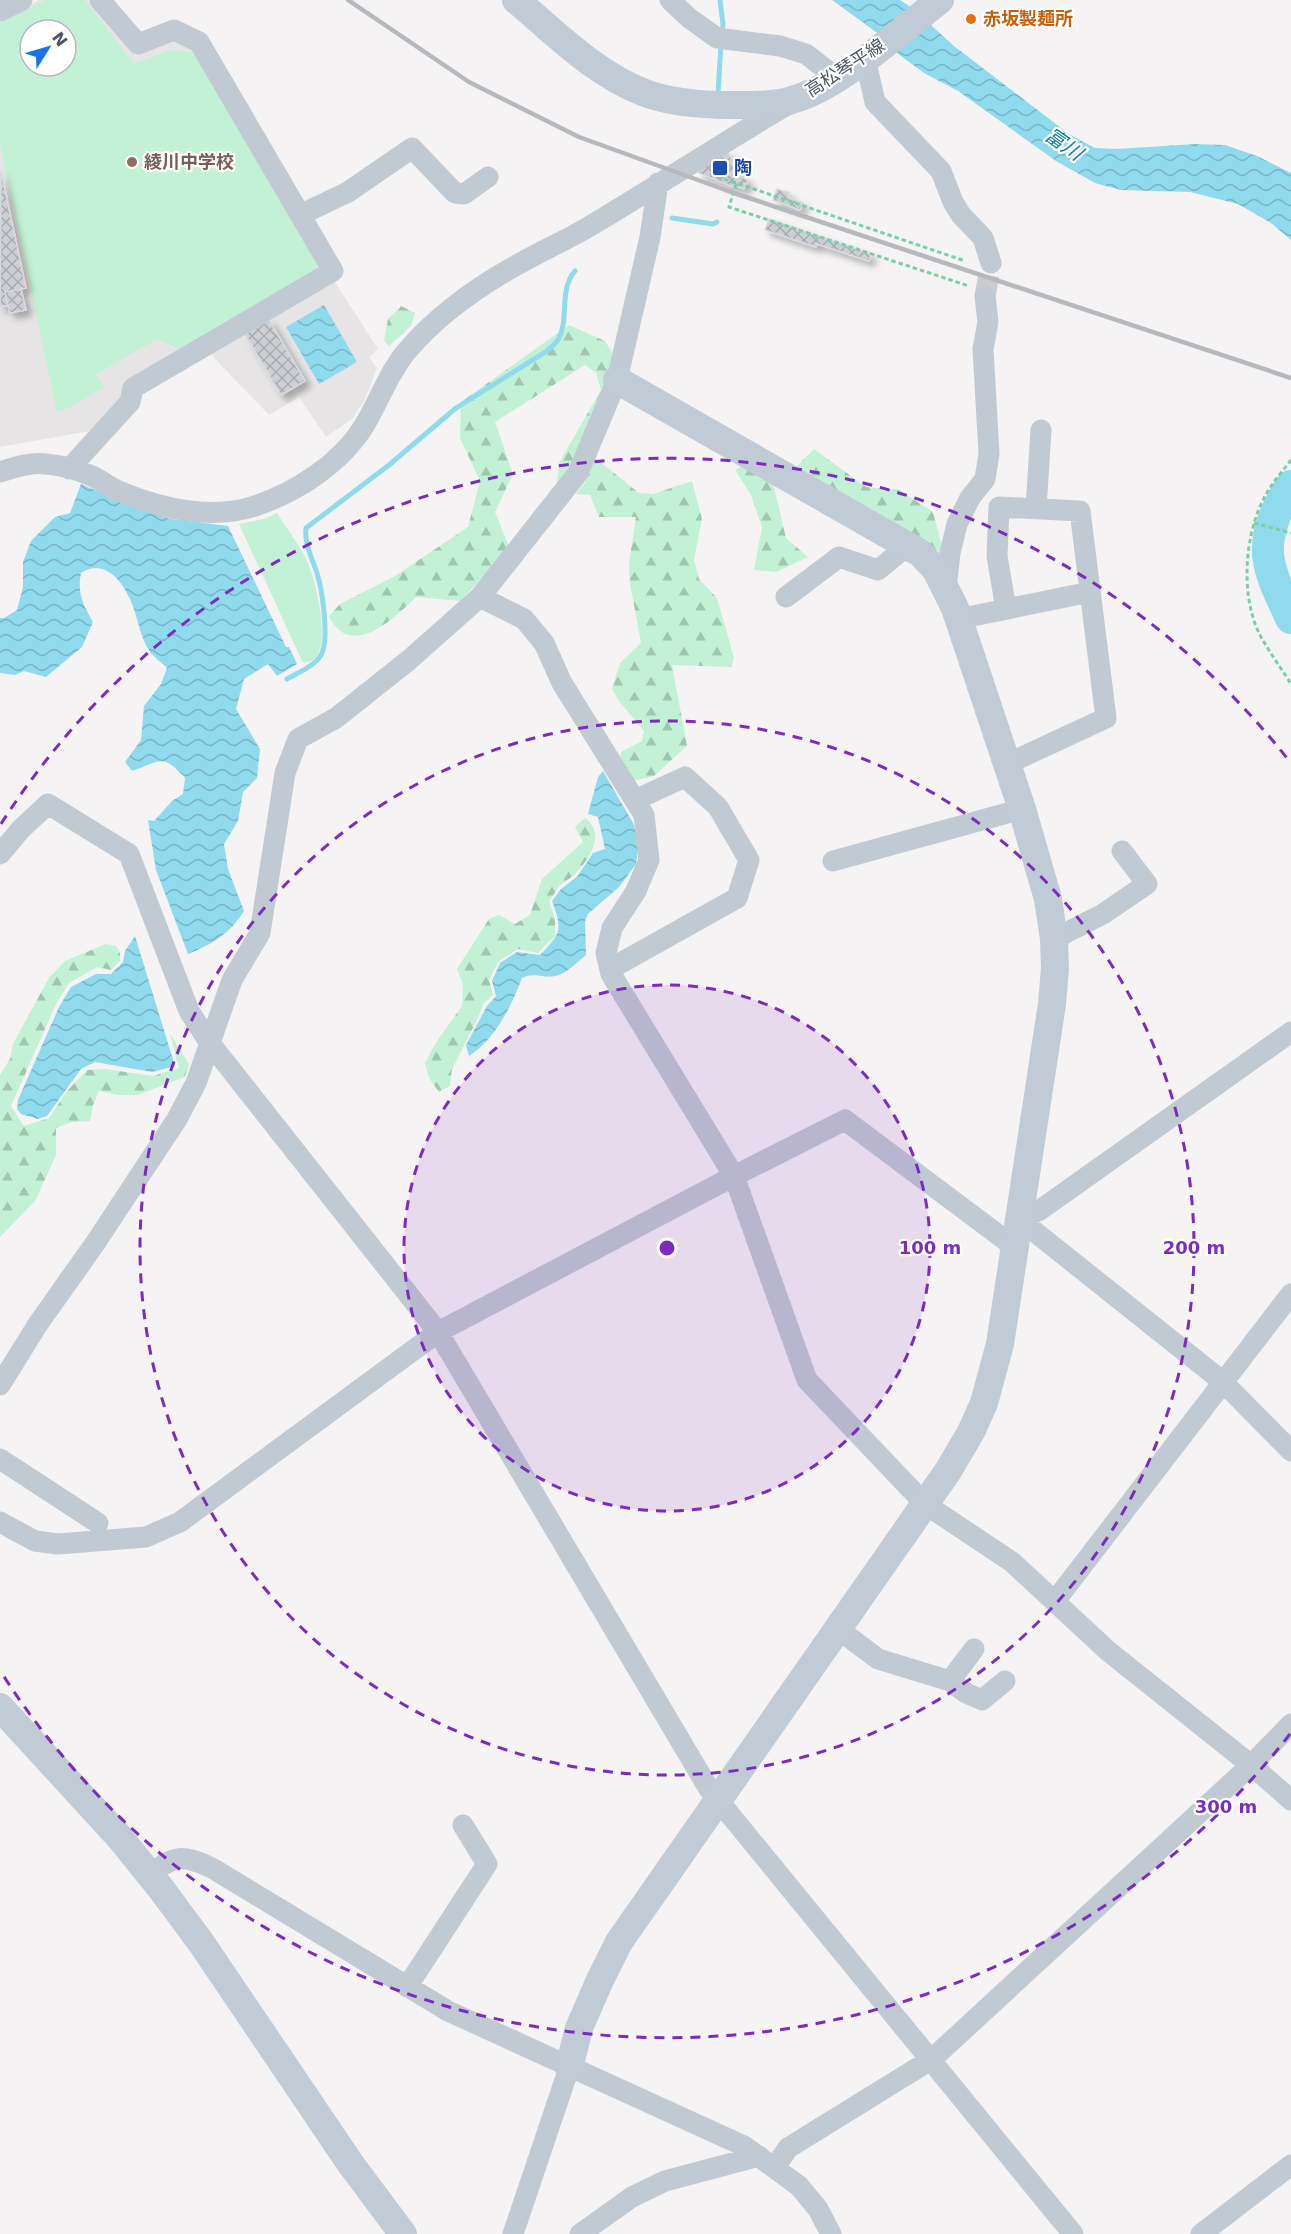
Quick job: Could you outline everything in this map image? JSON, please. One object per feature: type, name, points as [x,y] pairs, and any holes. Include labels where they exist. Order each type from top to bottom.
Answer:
[{"type":"street","points":[[0,11],[22,0]]},
{"type":"street","points":[[69,469],[130,402],[133,388],[333,271],[199,42],[174,30],[138,44],[100,0]]},
{"type":"street","name":"高松琴平線","points":[[516,0],[582,57],[645,93],[671,100],[720,105],[775,103],[798,98],[837,78],[935,4]]},
{"type":"street","points":[[670,0],[689,18],[721,39],[780,46],[806,54],[837,78]]},
{"type":"street","points":[[875,50],[875,102],[941,171],[961,216],[983,238],[991,263]]},
{"type":"street","points":[[0,472],[22,465],[45,463],[91,476],[120,492],[152,503],[213,513],[239,510],[277,497],[299,486],[320,471],[352,442],[406,352],[447,312],[524,261],[583,230],[798,98]]},
{"type":"street","points":[[300,215],[348,192],[411,148],[455,193],[464,194],[488,177]]},
{"type":"street","points":[[0,1385],[38,1324],[96,1242],[177,1119],[196,1083],[232,980],[260,933],[285,773],[298,739],[336,718],[409,660],[480,597],[578,473],[617,380],[650,237],[658,183]]},
{"type":"street","points":[[946,588],[950,553],[957,524],[970,498],[985,479],[989,454],[983,349],[988,322],[977,291]]},
{"type":"street","points":[[519,2230],[569,2068],[579,2028],[619,1942],[948,1471],[971,1432],[984,1403],[1000,1344],[1016,1248],[1052,1004],[1055,968],[1054,939],[1048,899],[1022,809],[958,619],[936,570],[920,553],[617,380]]},
{"type":"street","points":[[1036,509],[1041,430]]},
{"type":"street","points":[[1006,609],[997,556],[999,507],[1080,511],[1106,718],[1007,764]]},
{"type":"street","points":[[786,597],[839,557],[878,570],[907,546]]},
{"type":"street","points":[[958,619],[1090,592]]},
{"type":"street","points":[[480,597],[524,619],[544,643],[562,683],[644,815],[649,860],[636,891],[612,928],[606,953],[610,969],[734,1176],[807,1380],[925,1504],[1012,1562],[1108,1651],[1251,1765],[1291,1800]]},
{"type":"street","points":[[610,969],[737,898],[748,860],[718,807],[686,777],[635,800]]},
{"type":"street","points":[[0,854],[21,829],[48,804],[129,854],[189,1011],[209,1042],[438,1332],[709,1789],[1073,2234]]},
{"type":"street","points":[[833,861],[1022,809]]},
{"type":"street","points":[[1054,939],[1103,914],[1147,884],[1122,851]]},
{"type":"street","points":[[1020,1220],[1040,1210],[1290,1035]]},
{"type":"street","points":[[0,1522],[35,1541],[58,1544],[146,1537],[180,1522],[438,1332],[845,1120],[1016,1248]]},
{"type":"street","points":[[1020,1220],[1222,1381],[1291,1451]]},
{"type":"street","points":[[1055,1601],[1291,1294]]},
{"type":"street","points":[[0,1459],[98,1523]]},
{"type":"street","points":[[838,1629],[878,1659],[950,1681],[966,1693],[982,1700],[1005,1681]]},
{"type":"street","points":[[950,1681],[974,1649]]},
{"type":"street","points":[[0,1707],[121,1839],[149,1874],[202,1944],[350,2163],[403,2234]]},
{"type":"street","points":[[580,2234],[632,2197],[665,2181],[767,2162],[932,2059],[1251,1765],[1291,1724]]},
{"type":"street","points":[[407,1987],[487,1864],[463,1825]]},
{"type":"street","points":[[149,1874],[170,1860],[189,1858],[212,1868],[448,2012],[744,2146],[799,2186],[818,2209],[831,2234]]},
{"type":"street","points":[[1201,2234],[1291,2164]]},
{"type":"path","points":[[691,162],[702,171],[736,184],[964,261]]},
{"type":"path","points":[[736,184],[729,207],[977,291]]},
{"type":"path","points":[[1291,460],[1264,497],[1254,523],[1246,577],[1260,635],[1291,684]]},
{"type":"path","points":[[1254,523],[1291,533]]},
{"type":"shaded area","name":"綾川中学校","points":[[39,0],[88,0],[136,56],[170,42],[196,46],[336,284],[378,349],[369,357],[377,368],[365,399],[352,419],[326,437],[299,397],[269,415],[199,342],[121,404],[101,429],[0,447],[0,20]]},
{"type":"green space","name":"綾川中学校","points":[[46,0],[85,0],[134,64],[170,50],[196,53],[319,267],[180,349],[157,339],[96,374],[104,387],[57,412],[0,145],[0,22]]},
{"type":"green space","points":[[401,306],[415,313],[411,326],[389,346],[384,341],[388,319]]},
{"type":"green space","points":[[569,325],[605,341],[615,357],[576,461],[557,483],[559,463],[601,390],[596,373],[585,365],[495,422],[513,474],[495,512],[510,549],[460,601],[416,597],[385,624],[372,631],[360,635],[348,635],[338,629],[329,616],[340,604],[395,576],[468,527],[480,481],[460,438],[461,402]]},
{"type":"green space","points":[[814,449],[866,487],[899,490],[933,512],[944,554],[797,466]]},
{"type":"green space","points":[[594,457],[639,493],[653,494],[692,481],[702,519],[694,559],[699,579],[717,598],[734,658],[731,667],[672,665],[687,746],[654,776],[632,781],[620,764],[621,752],[642,741],[644,731],[612,689],[620,663],[641,643],[630,583],[629,563],[636,517],[599,517],[590,495],[576,494],[586,481]]},
{"type":"green space","points":[[742,466],[773,483],[786,538],[808,557],[776,572],[754,570],[762,527],[751,495],[735,470]]},
{"type":"green space","points":[[277,513],[307,561],[320,610],[322,637],[320,649],[315,658],[303,663],[239,524],[264,519]]},
{"type":"green space","points":[[585,818],[594,831],[594,846],[581,868],[560,885],[549,901],[555,919],[555,936],[538,953],[518,949],[499,961],[489,980],[493,995],[484,1003],[452,1069],[450,1086],[439,1092],[429,1078],[425,1063],[437,1041],[462,1006],[463,984],[457,969],[489,919],[499,915],[515,924],[530,915],[542,879],[583,842],[575,827]]},
{"type":"green space","points":[[106,944],[116,946],[120,953],[120,961],[111,970],[97,967],[69,983],[56,1004],[11,1106],[24,1126],[49,1118],[67,1091],[87,1070],[105,1069],[153,1076],[179,1068],[170,1034],[189,1064],[185,1077],[137,1095],[118,1095],[99,1091],[90,1121],[72,1122],[56,1128],[56,1155],[35,1201],[0,1237],[0,1075],[10,1059],[13,1044],[49,978],[65,961]]},
{"type":"water","points":[[832,0],[900,0],[954,46],[1069,134],[1095,148],[1225,145],[1257,156],[1291,173],[1291,240],[1271,223],[1238,204],[1190,192],[1121,190],[1095,183],[1056,161],[958,91],[924,73],[897,53],[880,35]]},
{"type":"water","points":[[324,305],[357,362],[319,384],[286,327]]},
{"type":"water","points":[[81,484],[142,510],[172,519],[228,526],[286,647],[289,647],[297,664],[277,676],[268,664],[244,679],[236,709],[260,749],[257,778],[243,792],[238,821],[224,844],[228,869],[244,911],[233,926],[220,937],[188,954],[156,870],[148,820],[154,821],[172,801],[183,794],[185,778],[166,762],[155,762],[132,771],[125,762],[141,740],[144,706],[161,684],[167,668],[146,646],[133,606],[122,584],[104,569],[89,569],[81,573],[82,599],[93,622],[82,647],[46,677],[24,671],[15,675],[0,673],[0,618],[17,610],[23,587],[23,562],[31,541],[55,517],[70,513]]},
{"type":"water","points":[[603,771],[633,823],[639,842],[636,864],[619,887],[588,914],[585,921],[586,955],[559,975],[550,977],[531,975],[522,978],[501,1022],[487,1041],[469,1056],[466,1045],[487,1006],[496,996],[492,981],[500,963],[517,952],[540,955],[547,948],[556,936],[559,925],[552,901],[561,889],[577,877],[593,853],[605,849],[598,817],[588,814],[598,777]]},
{"type":"water","points":[[135,936],[175,1066],[152,1072],[95,1062],[81,1069],[47,1116],[38,1119],[21,1114],[17,1109],[18,1100],[59,1007],[71,987],[96,974],[111,974],[123,962],[125,951]]},
{"type":"building","points":[[727,151],[740,172],[739,176],[748,180],[744,189],[734,185],[733,187],[699,173],[701,167]]},
{"type":"building","points":[[1,171],[26,288],[5,292],[8,305],[0,307]]},
{"type":"building","points":[[777,189],[789,193],[787,197],[803,203],[800,210],[773,200]]},
{"type":"building","points":[[769,219],[871,254],[869,261],[765,230]]},
{"type":"building","points":[[21,289],[26,310],[10,313],[5,292]]},
{"type":"building","points":[[269,320],[305,381],[281,395],[245,334]]},
{"type":"waterway","points":[[720,0],[722,34]]},
{"type":"waterway","points":[[718,95],[721,43]]},
{"type":"waterway","points":[[672,218],[713,224],[717,222]]},
{"type":"waterway","points":[[287,679],[310,666],[318,659],[324,648],[321,590],[307,545],[306,528],[389,465],[456,408],[547,351],[558,340],[561,332],[567,287],[575,271]]},
{"type":"waterway","name":"富川","points":[[1291,486],[1273,522],[1268,542],[1269,561],[1273,575],[1291,618]]},
{"type":"tunnel","points":[[985,296],[991,263]]},
{"type":"railway","points":[[348,0],[469,82],[579,137],[734,193],[1291,378]]},
{"type":"place","name":"赤坂製麺所","points":[[971,19]]},
{"type":"place","name":"綾川中学校","points":[[132,162]]},
{"type":"place","name":"陶","points":[[720,168]]}]
